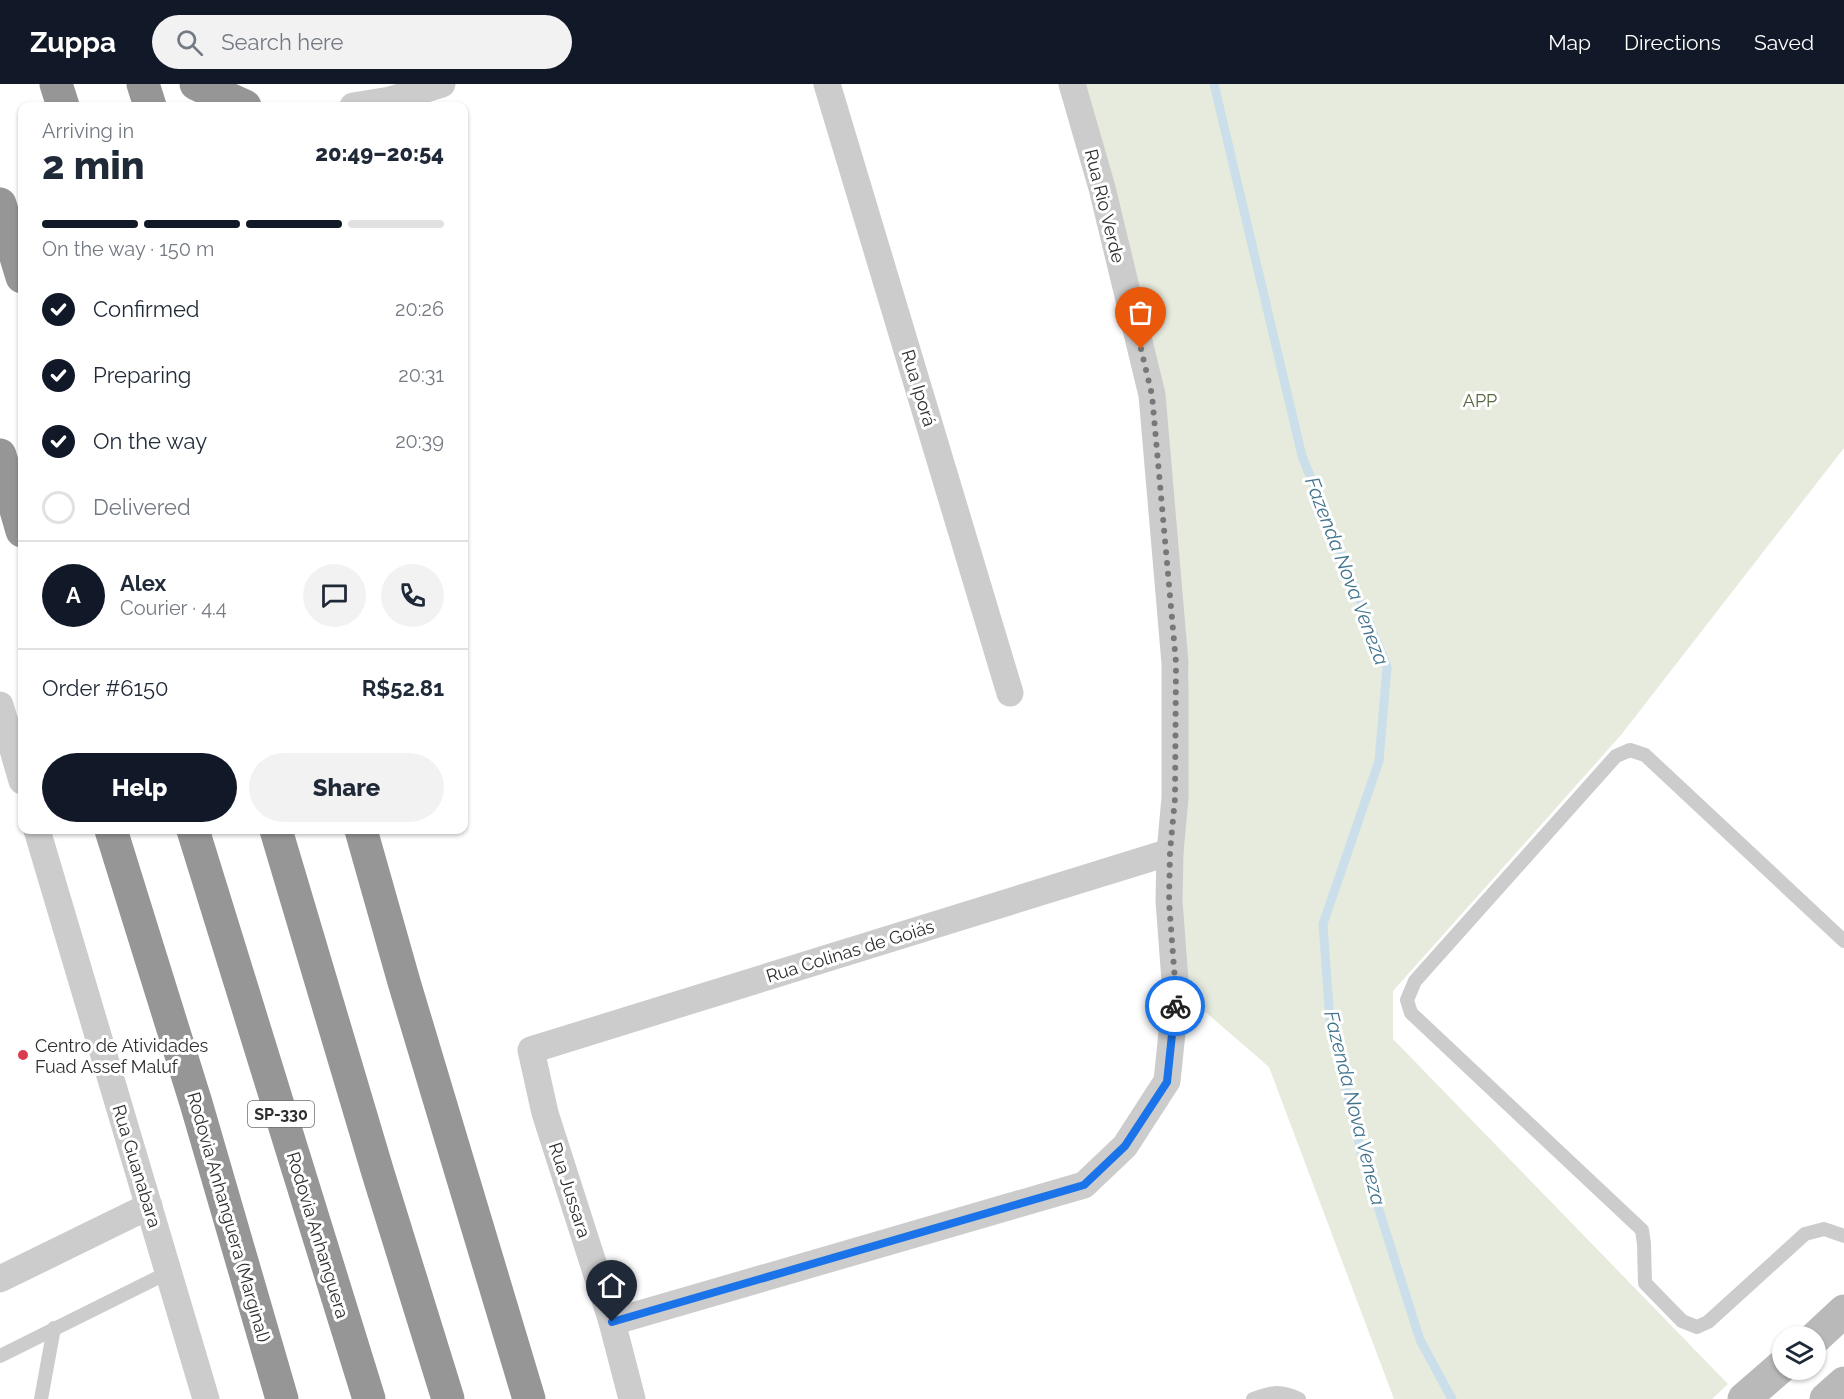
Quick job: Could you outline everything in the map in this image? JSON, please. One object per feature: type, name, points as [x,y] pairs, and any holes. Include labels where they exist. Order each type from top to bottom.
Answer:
[{"type":"highway","points":[[56,84],[62,102]]},
{"type":"highway","points":[[143,84],[149,102]]},
{"type":"highway","points":[[196,84],[236,102]]},
{"type":"highway","points":[[0,204],[18,264]]},
{"type":"highway","points":[[0,455],[18,517]]},
{"type":"highway","name":"Rodovia Anhanguera (Marginal)","points":[[112,834],[196,1103],[282,1399]]},
{"type":"highway","name":"Rodovia Anhanguera","points":[[194,834],[369,1399]]},
{"type":"highway","points":[[277,834],[448,1399]]},
{"type":"highway","points":[[362,834],[529,1399]]},
{"type":"street","points":[[378,102],[442,84]]},
{"type":"street","name":"Rua Iporá","points":[[827,84],[1010,693]]},
{"type":"street","name":"Rua Rio Verde","points":[[612,1322],[1084,1185],[1125,1146],[1167,1082],[1176,994],[1169,902],[1170,852],[1175,798],[1176,663],[1152,395],[1102,188],[1072,84]]},
{"type":"street","points":[[0,705],[18,767]]},
{"type":"street","name":"Rua Guanabara","points":[[38,834],[206,1399]]},
{"type":"street","name":"Rua Colinas de Goiás","points":[[531,1050],[1170,852]]},
{"type":"street","name":"Rua Jussara","points":[[531,1050],[545,1113],[612,1322],[632,1399]]},
{"type":"street","points":[[0,1280],[149,1206]]},
{"type":"street","points":[[1826,1328],[1844,1311]]},
{"type":"street","points":[[1744,1399],[1772,1375]]},
{"type":"street","points":[[1826,1399],[1844,1383]]},
{"type":"lane","points":[[1844,941],[1645,755],[1629,750],[1616,756],[1415,981],[1407,1000],[1411,1013],[1642,1230],[1645,1283],[1682,1322],[1697,1327],[1708,1322],[1805,1234],[1824,1229],[1844,1236]]},
{"type":"lane","points":[[0,1356],[169,1272]]},
{"type":"lane","points":[[41,1399],[54,1328]]},
{"type":"lane","points":[[1253,1399],[1273,1392],[1299,1399]]},
{"type":"green space","name":"APP","points":[[1080,84],[1844,84],[1844,448],[1621,735],[1393,991],[1393,1039],[1728,1384],[1712,1399],[1394,1399],[1269,1067],[1181,991],[1182,798],[1189,673],[1163,398]]},
{"type":"waterway","name":"Fazenda Nova Veneza","points":[[1214,84],[1302,456],[1387,667],[1379,761],[1323,924],[1330,1021],[1362,1156],[1420,1340],[1452,1399]]},
{"type":"way so far","points":[[1141,349],[1152,395],[1176,663],[1175,798],[1169,885],[1175,1006]]},
{"type":"place","name":"Centro de Atividades Fuad Assef Maluf","points":[[23,1055]]},
{"type":"route","points":[[612,1322],[1084,1185],[1125,1146],[1167,1082],[1175,1006]]}]
